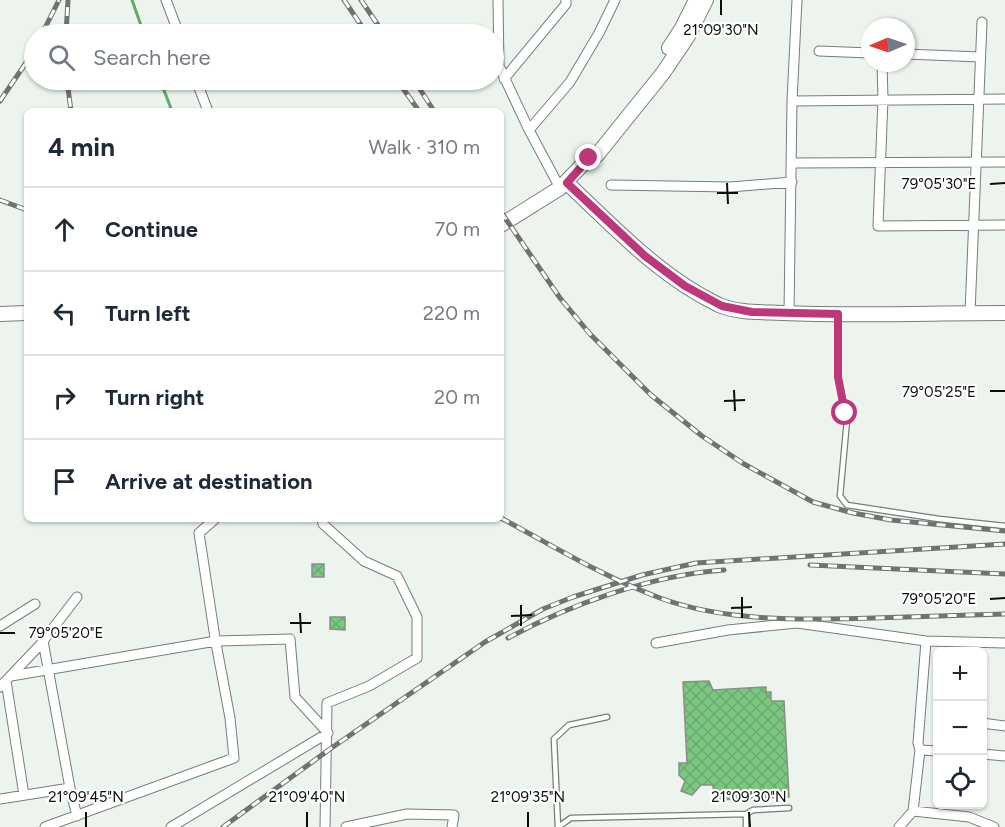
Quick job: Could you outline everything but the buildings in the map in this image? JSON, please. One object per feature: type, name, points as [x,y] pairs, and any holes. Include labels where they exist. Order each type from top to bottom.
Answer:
[{"type":"main road","points":[[589,158],[590,148],[657,68],[696,0]]},
{"type":"main road","points":[[504,223],[564,186],[589,158],[597,155],[663,73],[688,36],[706,0]]},
{"type":"main road","points":[[564,186],[645,256],[685,286],[722,306],[752,312],[789,313],[1005,313]]},
{"type":"main road","points":[[504,229],[522,216],[523,212]]},
{"type":"main road","points":[[0,314],[24,313]]},
{"type":"street","points":[[166,0],[175,24]]},
{"type":"street","points":[[498,0],[498,24]]},
{"type":"street","points":[[529,130],[570,82],[599,33],[615,0]]},
{"type":"street","points":[[789,313],[796,0]]},
{"type":"street","points":[[564,186],[529,130],[504,79],[567,1]]},
{"type":"street","points":[[970,313],[982,22]]},
{"type":"street","points":[[819,51],[861,53]]},
{"type":"street","points":[[915,54],[980,57]]},
{"type":"street","points":[[882,72],[878,226],[1005,225]]},
{"type":"street","points":[[200,90],[207,108]]},
{"type":"street","points":[[792,101],[1005,99]]},
{"type":"street","points":[[792,163],[1005,162]]},
{"type":"street","points":[[612,185],[730,187],[792,183]]},
{"type":"street","points":[[45,827],[234,758],[230,718],[199,533],[212,522]]},
{"type":"street","points":[[323,522],[364,561],[397,576],[417,617],[417,658],[369,686],[327,703],[325,827]]},
{"type":"street","points":[[6,681],[43,641],[77,597]]},
{"type":"street","points":[[0,626],[35,604]]},
{"type":"street","points":[[656,643],[728,630],[796,623],[926,641],[1005,643]]},
{"type":"street","points":[[6,681],[48,669],[216,641],[290,639],[295,697],[328,733]]},
{"type":"street","points":[[43,641],[77,816]]},
{"type":"street","points":[[899,827],[913,811],[920,750],[918,743],[926,641]]},
{"type":"street","points":[[6,681],[24,795]]},
{"type":"street","points":[[987,724],[1005,726]]},
{"type":"street","points":[[171,827],[328,733]]},
{"type":"street","points":[[920,750],[933,751]]},
{"type":"street","points":[[987,754],[1005,756]]},
{"type":"street","points":[[0,799],[70,788]]},
{"type":"street","points":[[913,811],[969,817],[994,827]]},
{"type":"street","points":[[346,827],[407,814],[454,815],[452,827]]},
{"type":"street","points":[[953,815],[953,827]]},
{"type":"lane","points":[[838,314],[838,377],[847,420],[840,496],[847,505],[1005,526]]},
{"type":"lane","points":[[558,827],[554,739],[569,724],[607,717]]},
{"type":"lane","points":[[558,827],[571,818],[746,814],[753,810],[789,808]]},
{"type":"lane","points":[[746,814],[746,827]]},
{"type":"waterway","points":[[132,0],[140,24]]},
{"type":"waterway","points":[[164,90],[171,108]]},
{"type":"railway","points":[[47,24],[59,0]]},
{"type":"railway","points":[[67,24],[68,0]]},
{"type":"railway","points":[[344,0],[360,24]]},
{"type":"railway","points":[[361,0],[377,24]]},
{"type":"railway","points":[[0,101],[24,66]]},
{"type":"railway","points":[[68,90],[71,108]]},
{"type":"railway","points":[[404,90],[417,108]]},
{"type":"railway","points":[[420,90],[432,108]]},
{"type":"railway","points":[[0,200],[24,209]]},
{"type":"railway","points":[[504,216],[560,298],[590,334],[651,395],[702,436],[744,464],[813,502],[853,513],[891,520],[1005,531]]},
{"type":"railway","points":[[504,520],[579,561],[639,590],[685,606],[711,612],[792,619],[1005,614]]},
{"type":"railway","points":[[223,827],[330,749],[485,642],[543,609],[573,597],[642,575],[696,563],[1005,544]]},
{"type":"railway","points":[[810,565],[1005,574]]},
{"type":"railway","points":[[508,638],[558,614],[613,593],[669,578],[724,570]]},
{"type":"route","points":[[589,158],[567,183],[645,256],[685,286],[722,306],[752,312],[838,314],[838,377],[845,413]]}]
